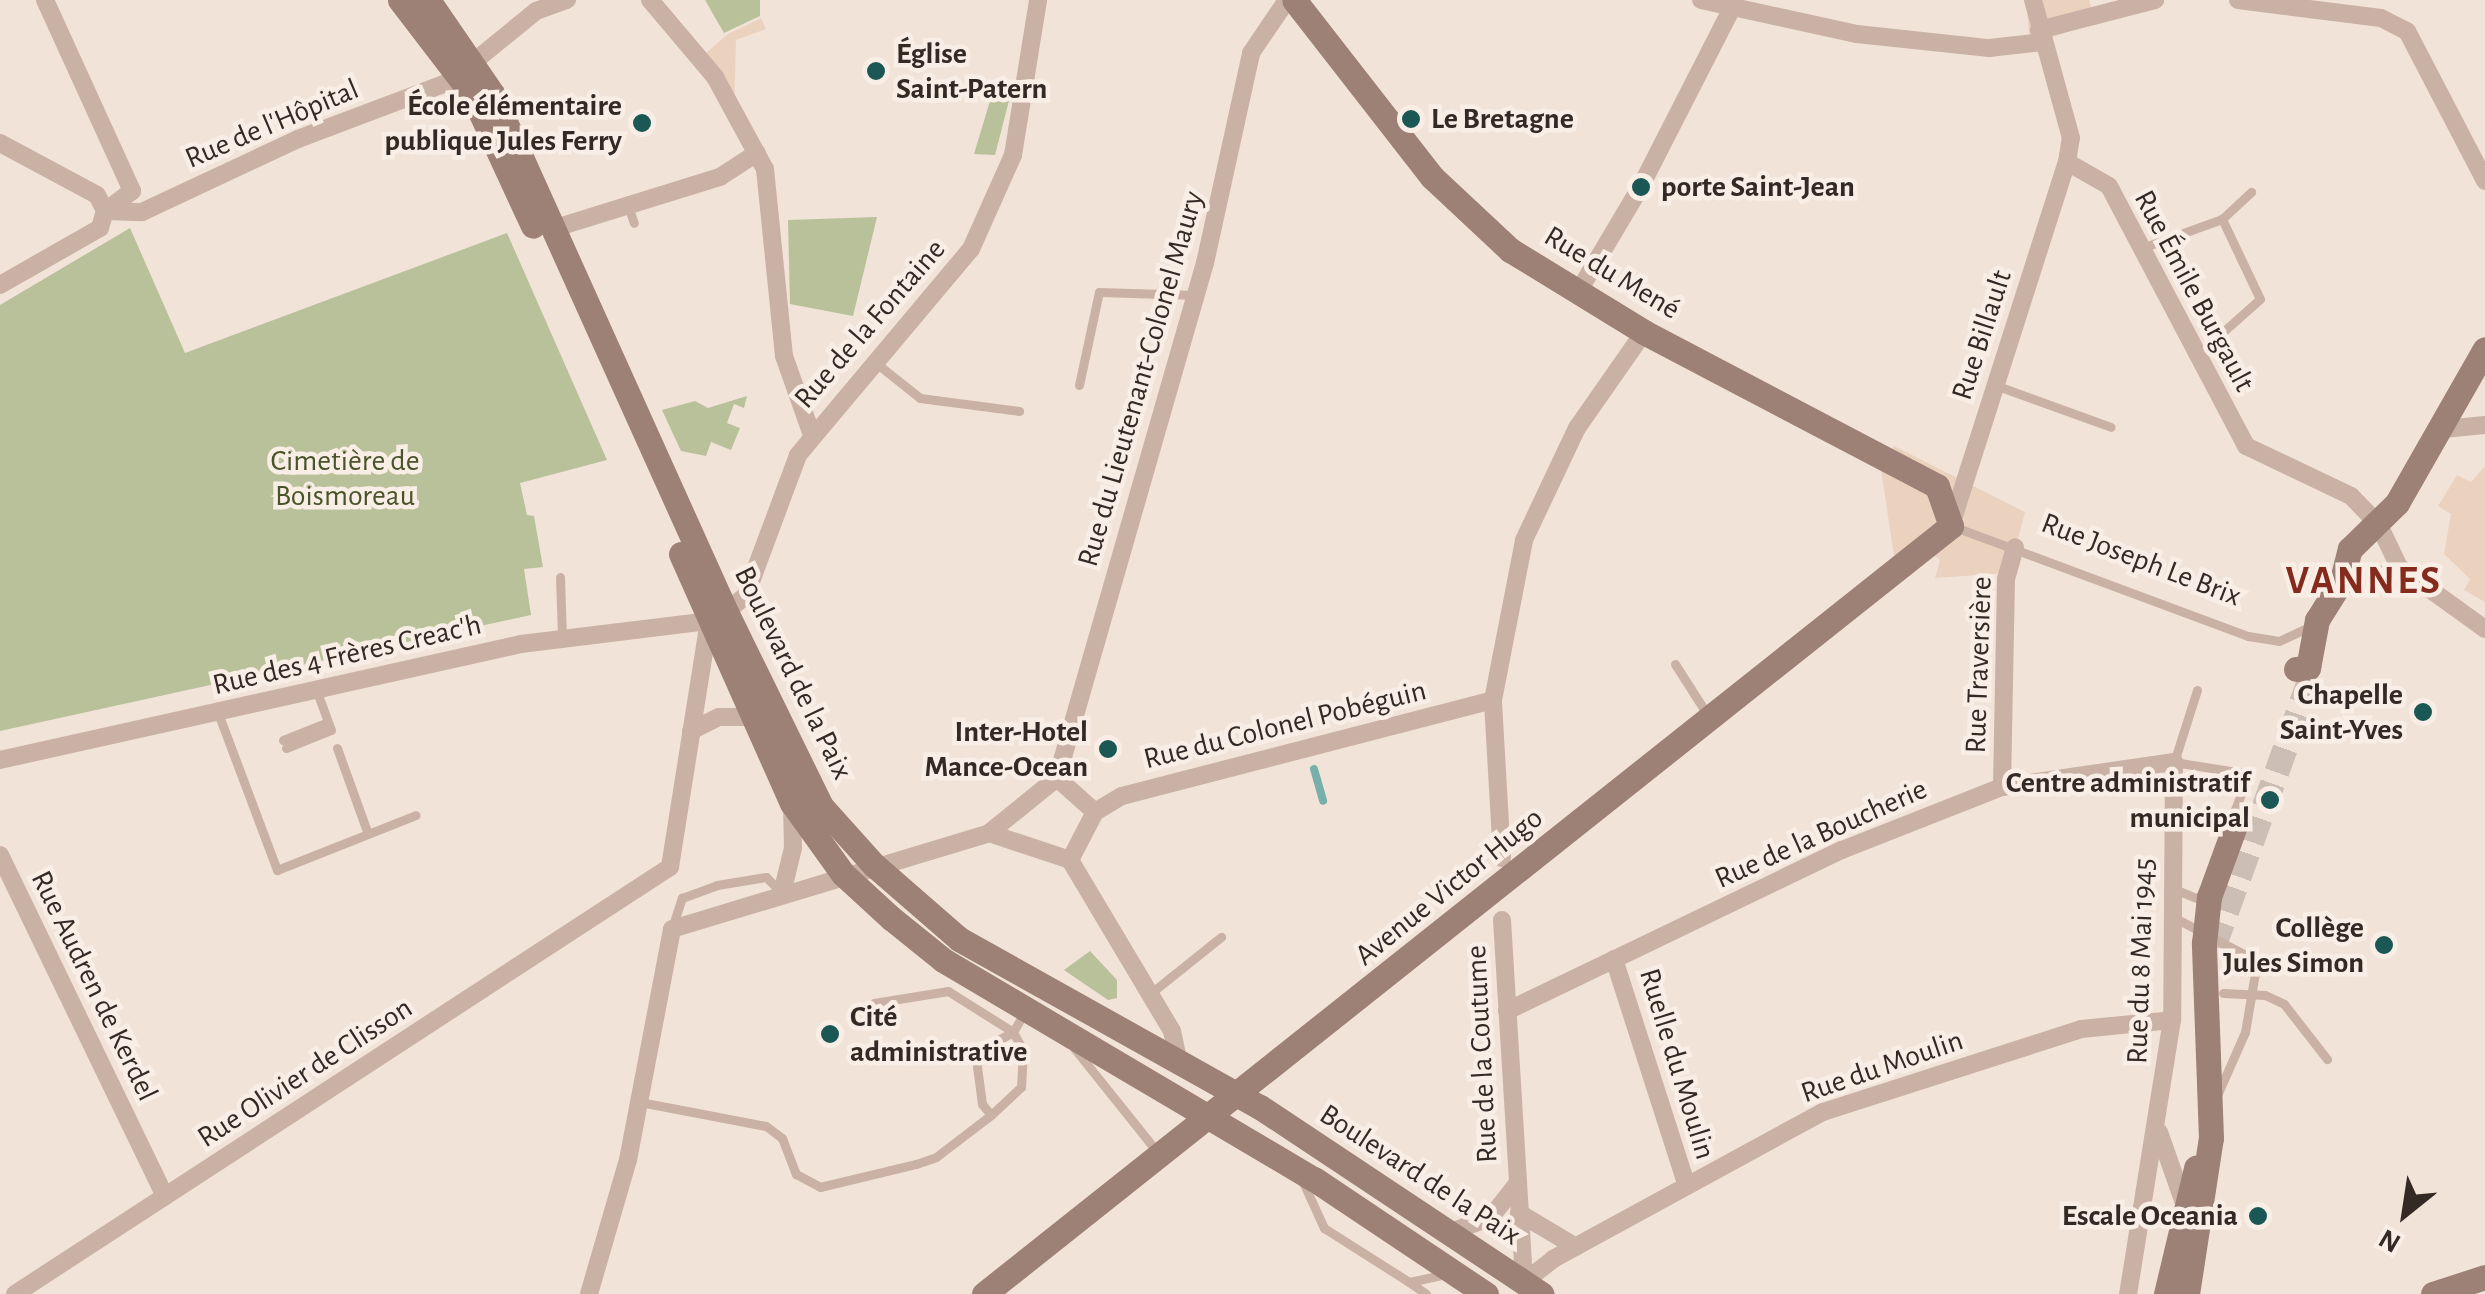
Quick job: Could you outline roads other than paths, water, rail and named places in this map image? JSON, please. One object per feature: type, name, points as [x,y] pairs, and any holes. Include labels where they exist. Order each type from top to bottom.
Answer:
[{"type":"main road","name":"Boulevard de la Paix","points":[[400,0],[467,70],[717,616],[821,806],[874,865],[960,939],[1239,1095],[1529,1290]]},
{"type":"main road","name":"Boulevard de la Paix","points":[[428,0],[552,230],[717,616],[750,716],[792,802],[843,874],[942,960],[1212,1116],[1486,1294]]},
{"type":"main road","name":"Rue du Mené","points":[[1290,0],[1432,177],[1510,250],[1644,332],[1937,486],[1951,526]]},
{"type":"main road","points":[[2302,668],[2317,620],[2342,580],[2350,549],[2379,525],[2444,429],[2482,354]]},
{"type":"main road","name":"Avenue Victor Hugo","points":[[984,1294],[1162,1157],[1951,526]]},
{"type":"main road","points":[[2187,1294],[2206,1191],[2210,897],[2236,822]]},
{"type":"main road","points":[[2166,1294],[2207,1112]]},
{"type":"main road","points":[[2432,1294],[2485,1277]]},
{"type":"street","points":[[0,286],[100,228],[106,211],[132,191],[45,0]]},
{"type":"street","name":"Rue de l'Hôpital","points":[[106,211],[142,212],[298,139],[467,70],[536,11],[568,0]]},
{"type":"street","points":[[650,0],[715,77],[757,153],[784,356],[812,435]]},
{"type":"street","name":"Rue de la Fontaine","points":[[717,616],[746,595],[798,455],[874,361],[952,274],[988,215],[1013,155],[1038,0]]},
{"type":"street","name":"Rue du Lieutenant-Colonel Maury","points":[[1057,778],[1196,295],[1251,53],[1290,0]]},
{"type":"street","points":[[1700,0],[1858,34],[1989,48],[2041,36],[2092,14],[2155,0]]},
{"type":"street","points":[[2033,0],[2070,138],[2068,162]]},
{"type":"street","points":[[2238,0],[2381,18],[2407,31],[2485,181]]},
{"type":"street","points":[[1577,294],[1641,187],[1732,8]]},
{"type":"street","points":[[0,143],[97,195],[106,211]]},
{"type":"street","points":[[552,230],[720,177],[757,153]]},
{"type":"street","name":"Rue Émile Burgault","points":[[2068,162],[2109,186],[2194,357],[2246,446],[2351,496],[2379,525]]},
{"type":"street","name":"Rue Billault","points":[[1951,526],[2068,162]]},
{"type":"street","points":[[1502,858],[1493,700],[1524,540],[1577,428],[1644,332]]},
{"type":"street","points":[[2444,429],[2485,425]]},
{"type":"street","points":[[2379,525],[2400,567],[2424,589],[2485,629]]},
{"type":"street","name":"Rue Traversière","points":[[2002,787],[2006,579],[2014,547]]},
{"type":"street","points":[[2342,580],[2377,574],[2424,589]]},
{"type":"street","name":"Rue des 4 Frères Creac'h","points":[[0,760],[562,638],[717,616]]},
{"type":"street","name":"Rue Olivier de Clisson","points":[[14,1294],[626,900],[676,856],[691,731],[717,616]]},
{"type":"street","name":"Rue du Colonel Pobéguin","points":[[1095,812],[1122,796],[1493,700]]},
{"type":"street","points":[[691,731],[719,718],[750,716]]},
{"type":"street","name":"Rue de la Boucherie","points":[[1507,1011],[1842,850],[2002,787],[2174,762]]},
{"type":"street","name":"Rue du 8 Mai 1945","points":[[2128,1294],[2172,1020],[2174,762]]},
{"type":"street","points":[[589,1294],[638,1102],[669,934],[843,874],[989,834],[1057,778],[1095,812],[1070,860]]},
{"type":"street","points":[[782,894],[792,848],[792,802]]},
{"type":"street","points":[[989,834],[1070,860],[1172,1031],[1178,1059]]},
{"type":"street","name":"Rue Audren de Kerdel","points":[[0,854],[165,1196]]},
{"type":"street","name":"Rue de la Coutume","points":[[1502,920],[1519,1213],[1529,1290]]},
{"type":"street","name":"Ruelle du Moulin","points":[[1614,959],[1687,1186]]},
{"type":"street","name":"Rue du Moulin","points":[[1529,1290],[1576,1246],[1823,1112],[2081,1029],[2172,1020]]},
{"type":"street","points":[[2159,1116],[2161,1145],[2179,1174],[2184,1206]]},
{"type":"street","points":[[1446,1234],[1491,1217],[1517,1184]]},
{"type":"street","points":[[1519,1213],[1576,1246]]},
{"type":"lane","points":[[2139,248],[2222,219],[2251,192]]},
{"type":"lane","points":[[627,204],[634,223]]},
{"type":"lane","points":[[2194,357],[2260,299],[2222,219]]},
{"type":"lane","points":[[1079,385],[1099,292],[1196,295]]},
{"type":"lane","points":[[874,361],[920,398],[1019,411]]},
{"type":"lane","points":[[1995,385],[2110,427]]},
{"type":"lane","name":"Rue Joseph Le Brix","points":[[1951,526],[2268,641],[2289,640],[2317,620]]},
{"type":"lane","points":[[560,578],[562,638]]},
{"type":"lane","points":[[1675,664],[1711,720]]},
{"type":"lane","points":[[285,744],[328,722],[316,690]]},
{"type":"lane","name":"Rue du 8 Mai 1945","points":[[2174,762],[2196,690]]},
{"type":"lane","points":[[218,713],[277,870],[416,814]]},
{"type":"lane","points":[[337,748],[368,834]]},
{"type":"lane","points":[[2171,888],[2199,899],[2248,774],[2174,762]]},
{"type":"lane","points":[[2171,916],[2244,954],[2255,973],[2246,1032],[2227,1086],[2207,1112]]},
{"type":"lane","points":[[1151,993],[1221,937]]},
{"type":"lane","points":[[2211,967],[2284,1004],[2327,1059]]},
{"type":"lane","points":[[638,1102],[766,1126],[782,1138],[796,1174],[820,1186],[936,1157],[1021,1087],[1022,1050],[1013,1032],[948,991],[874,1002]]},
{"type":"lane","points":[[991,1115],[982,1104],[976,1059],[986,1046],[1013,1032],[1026,1009]]},
{"type":"lane","points":[[1066,1032],[1162,1157]]},
{"type":"lane","points":[[1296,1168],[1324,1228],[1426,1294]]},
{"type":"lane","points":[[1410,1282],[1456,1273]]},
{"type":"waterway","points":[[1314,769],[1323,801]]},
{"type":"tunnel","points":[[2214,946],[2312,674],[2308,668]]},
{"type":"place","name":"Église Saint-Patern","points":[[876,71]]},
{"type":"place","name":"Le Bretagne","points":[[1411,119]]},
{"type":"place","name":"École élémentaire publique Jules Ferry","points":[[642,123]]},
{"type":"place","name":"porte Saint-Jean","points":[[1641,187]]},
{"type":"place","name":"Chapelle Saint-Yves","points":[[2423,712]]},
{"type":"place","name":"Inter-Hotel Mance-Ocean","points":[[1108,749]]},
{"type":"place","name":"Centre administratif municipal","points":[[2270,800]]},
{"type":"place","name":"Collège Jules Simon","points":[[2384,945]]},
{"type":"place","name":"Cité administrative","points":[[830,1034]]},
{"type":"place","name":"Escale Oceania","points":[[2258,1216]]},
{"type":"district","name":"VANNES","points":[[2364,581]]},
{"type":"park label","name":"Cimetière de Boismoreau","points":[[345,478]]}]
